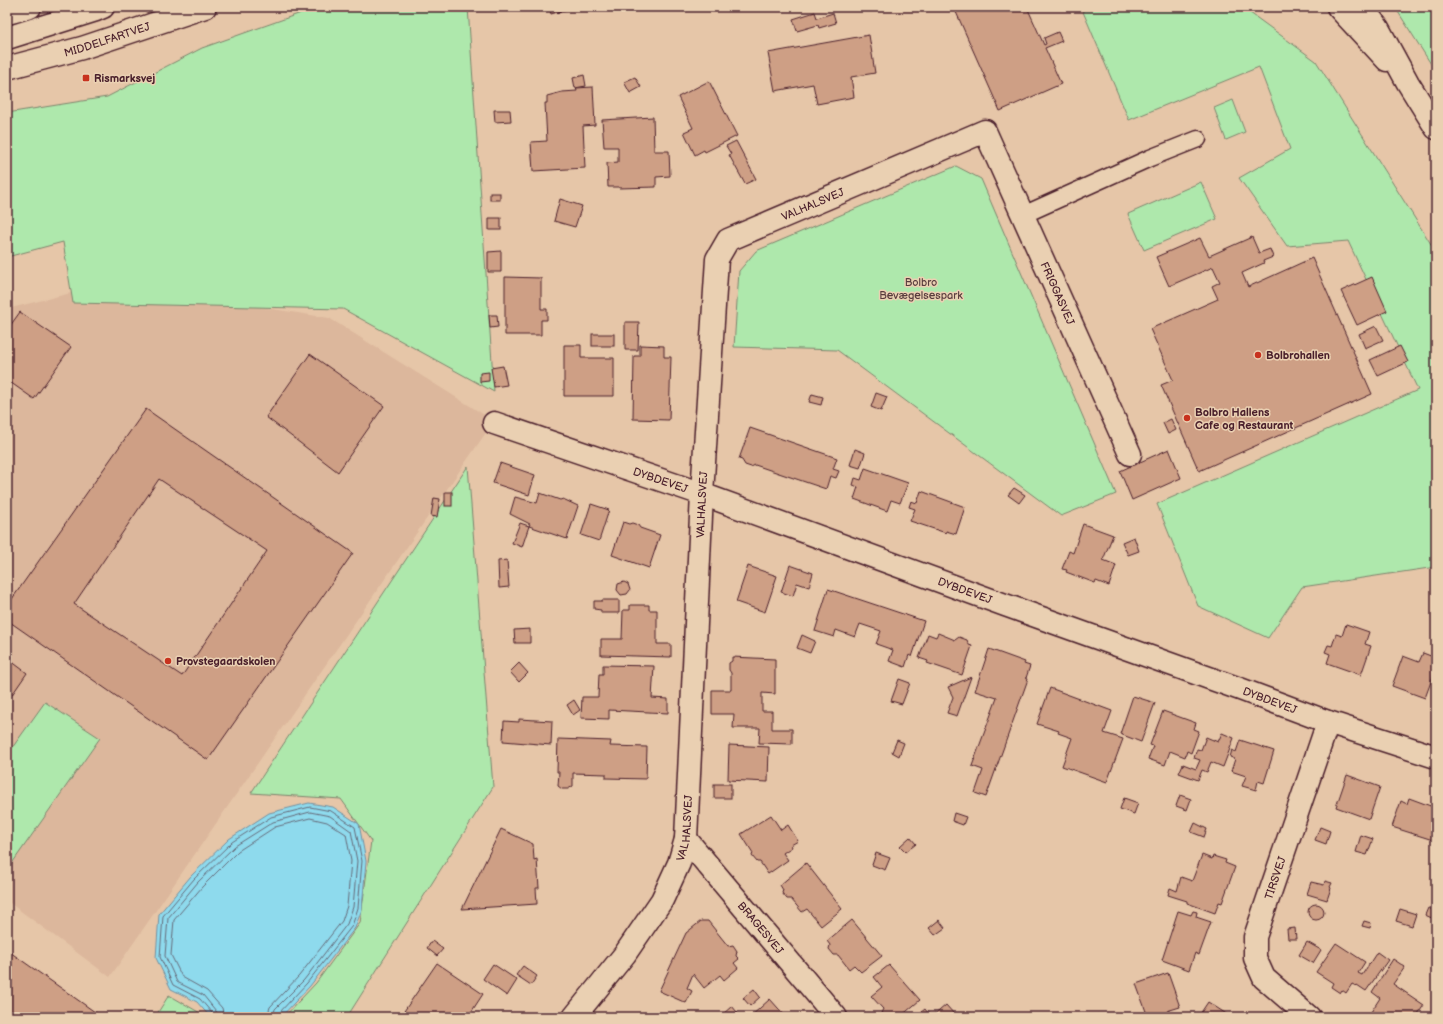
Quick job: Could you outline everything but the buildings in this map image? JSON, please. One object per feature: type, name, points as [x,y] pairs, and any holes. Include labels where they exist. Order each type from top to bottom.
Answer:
[{"type":"street","points":[[7,13],[30,7]]},
{"type":"street","points":[[7,38],[103,7]]},
{"type":"street","name":"MIDDELFARTVEJ","points":[[7,68],[82,48],[205,7]]},
{"type":"street","points":[[1338,7],[1408,83]]},
{"type":"street","points":[[1362,7],[1378,28],[1408,83],[1436,128]]},
{"type":"street","name":"FRIGGASVEJ","points":[[985,131],[1130,454]]},
{"type":"street","name":"VALHALSVEJ","points":[[574,1017],[625,954],[662,900],[679,863],[686,838],[702,494],[717,259],[728,240],[985,131]]},
{"type":"street","name":"DYBDEVEJ","points":[[494,423],[702,494],[1328,722],[1436,756]]},
{"type":"street","name":"TIRSVEJ","points":[[1309,1017],[1264,978],[1255,958],[1255,937],[1328,722]]},
{"type":"street","name":"BRAGESVEJ","points":[[686,838],[836,1017]]},
{"type":"lane","points":[[1023,215],[1150,158],[1198,139]]},
{"type":"shaded area","name":"Provstegaardskolen","points":[[111,283],[329,318],[494,421],[110,977],[7,901],[7,309]]},
{"type":"green space","points":[[318,7],[468,7],[494,392],[343,309],[73,303],[63,242],[7,257],[7,113],[107,97],[202,48]]},
{"type":"green space","points":[[1081,7],[1242,7],[1316,61],[1436,252],[1436,567],[1302,587],[1268,638],[1198,606],[1157,504],[1418,390],[1348,241],[1287,246],[1239,178],[1290,149],[1259,67],[1129,120]]},
{"type":"green space","points":[[1395,7],[1436,7],[1436,72]]},
{"type":"green space","points":[[1233,100],[1245,132],[1226,140],[1214,108]]},
{"type":"green space","name":"Bolbro Bevægelsespark","points":[[956,166],[981,179],[1116,494],[1061,516],[837,350],[734,347],[739,271],[756,251]]},
{"type":"green space","points":[[1201,182],[1217,219],[1144,250],[1128,214]]},
{"type":"green space","points":[[468,466],[493,787],[347,1017],[284,1017],[316,983],[360,923],[371,841],[341,799],[251,793]]},
{"type":"green space","points":[[45,702],[100,738],[8,869],[7,755]]},
{"type":"green space","points":[[169,995],[207,1017],[155,1017]]},
{"type":"water","points":[[309,803],[333,807],[359,824],[366,861],[362,909],[355,928],[310,986],[281,1017],[210,1017],[197,1002],[171,989],[156,958],[159,914],[191,876],[229,839],[269,813]]},
{"type":"place","name":"Rismarksvej","points":[[86,78]]},
{"type":"place","name":"Bolbrohallen","points":[[1258,355]]},
{"type":"place","name":"Bolbro Hallens Cafe og Restaurant","points":[[1187,418]]},
{"type":"place","name":"Provstegaardskolen","points":[[168,661]]}]
